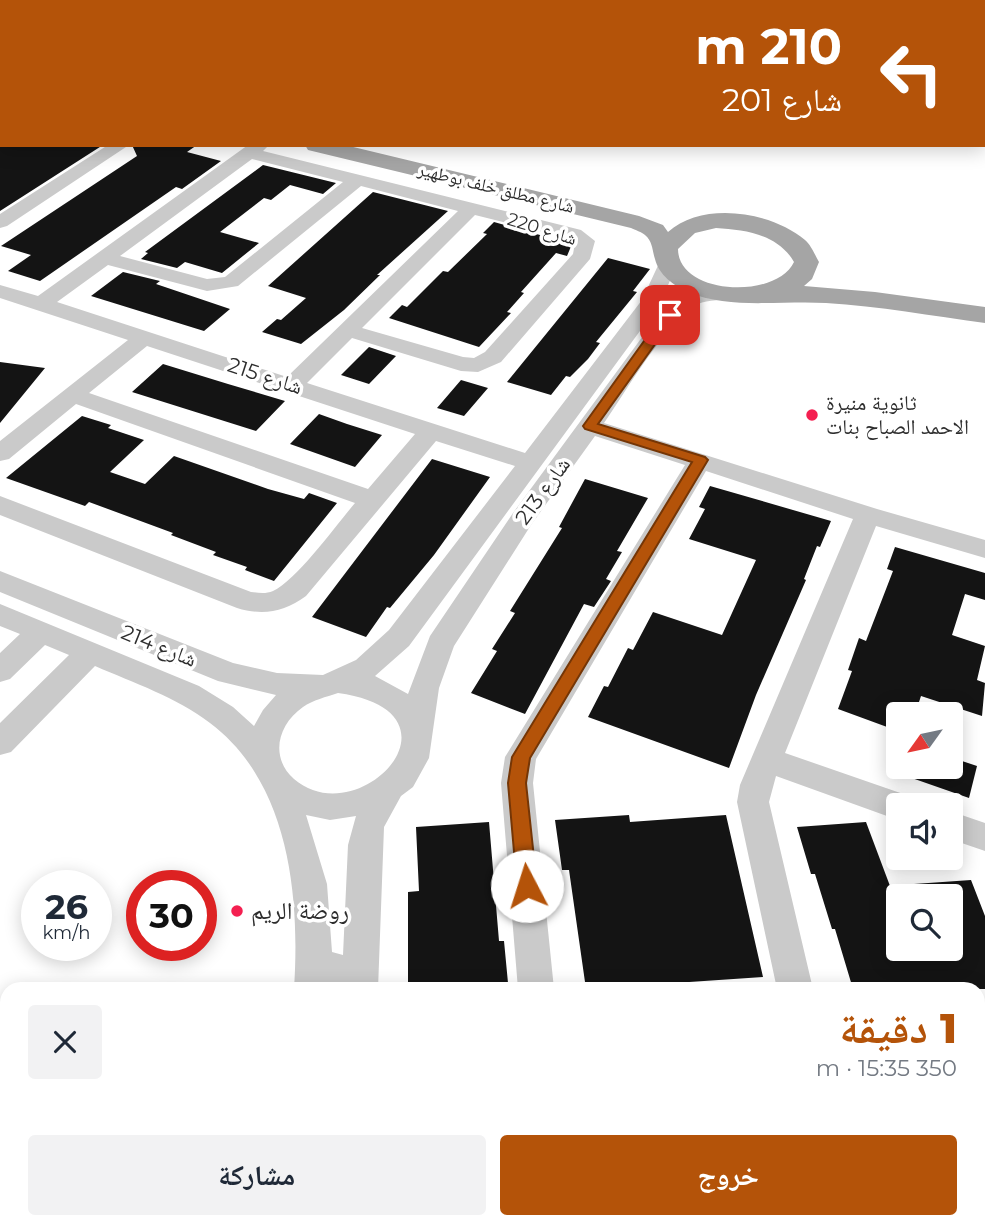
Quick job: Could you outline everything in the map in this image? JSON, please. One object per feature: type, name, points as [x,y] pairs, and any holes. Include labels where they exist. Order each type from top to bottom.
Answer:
[{"type":"main road","name":"شارع مطلق خلف بوطهير","points":[[324,147],[639,223],[654,230],[680,277],[728,294],[769,293]]},
{"type":"main road","name":"شارع مطلق خلف بوطهير","points":[[378,147],[644,211],[709,222],[754,224],[775,230],[792,239],[804,251],[808,263]]},
{"type":"main road","points":[[667,255],[680,231],[709,222]]},
{"type":"main road","points":[[769,293],[798,281],[806,273],[808,263],[825,273],[852,282],[985,300]]},
{"type":"main road","points":[[769,293],[863,298],[985,315]]},
{"type":"street","points":[[0,222],[117,147]]},
{"type":"street","points":[[41,304],[255,149]]},
{"type":"street","name":"شارع 220","points":[[255,149],[357,180],[574,234],[585,241],[583,255],[493,356],[478,365],[461,364],[350,331]]},
{"type":"street","points":[[105,258],[207,285],[231,282],[357,180]]},
{"type":"street","points":[[293,384],[350,331],[470,209]]},
{"type":"street","name":"شارع 213","points":[[330,684],[370,664],[399,638],[652,302],[667,255]]},
{"type":"street","name":"شارع 215","points":[[0,291],[530,463]]},
{"type":"street","name":"شارع 213","points":[[418,736],[424,688],[440,644],[522,519],[670,315],[695,297],[728,294]]},
{"type":"street","points":[[0,453],[144,338]]},
{"type":"street","points":[[72,395],[374,500]]},
{"type":"street","points":[[590,426],[868,515],[985,549]]},
{"type":"street","points":[[0,505],[260,604],[284,598],[296,589],[431,432]]},
{"type":"street","points":[[536,982],[517,783],[521,757],[701,460]]},
{"type":"street","points":[[793,982],[753,802],[756,785],[766,760],[868,515]]},
{"type":"street","name":"شارع 214","points":[[0,581],[228,673],[277,684],[330,684]]},
{"type":"street","name":"شارع 214","points":[[0,614],[211,707],[248,736],[270,774]]},
{"type":"street","points":[[0,671],[41,631]]},
{"type":"street","points":[[0,743],[91,652]]},
{"type":"street","points":[[270,774],[296,799],[321,806],[365,802],[401,779],[414,758],[418,736],[412,716],[398,699],[377,687],[330,684],[311,688],[289,701],[271,720],[263,741],[270,774],[296,826],[306,860],[322,982]]},
{"type":"street","points":[[766,760],[886,802]]},
{"type":"street","points":[[360,982],[365,845],[369,825],[389,789]]},
{"type":"street","points":[[963,829],[985,837]]},
{"type":"building","points":[[0,147],[100,147],[0,211]]},
{"type":"building","points":[[133,147],[194,147],[187,152],[221,161],[182,189],[176,187],[40,281],[8,271],[31,255],[1,246],[137,156]]},
{"type":"building","points":[[263,165],[336,183],[323,194],[290,185],[271,200],[264,198],[220,232],[259,243],[222,273],[185,262],[177,268],[141,259],[148,253],[145,252]]},
{"type":"building","points":[[373,192],[448,211],[377,275],[380,275],[344,310],[301,344],[262,332],[277,319],[281,320],[306,298],[268,286]]},
{"type":"building","points":[[494,222],[572,244],[567,256],[556,253],[521,292],[524,293],[507,312],[511,313],[479,347],[389,318],[402,305],[407,307],[443,271],[448,272],[487,234],[483,233]]},
{"type":"building","points":[[608,258],[650,269],[633,291],[637,292],[596,342],[600,343],[588,359],[570,377],[566,376],[551,395],[507,382]]},
{"type":"building","points":[[123,272],[160,281],[156,284],[230,309],[204,331],[91,296]]},
{"type":"building","points":[[369,347],[396,356],[369,384],[341,375]]},
{"type":"building","points":[[0,362],[45,368],[0,423]]},
{"type":"building","points":[[163,364],[285,401],[256,431],[132,392]]},
{"type":"building","points":[[461,380],[488,388],[464,416],[437,408]]},
{"type":"building","points":[[319,414],[382,435],[355,467],[290,444]]},
{"type":"building","points":[[82,416],[144,440],[110,472],[145,484],[174,456],[268,489],[304,499],[309,493],[337,503],[274,581],[245,570],[247,567],[213,555],[216,552],[171,535],[173,533],[89,502],[85,506],[6,478]]},
{"type":"building","points":[[432,459],[490,477],[434,555],[390,608],[387,607],[366,637],[312,617]]},
{"type":"building","points":[[585,479],[648,498],[617,551],[622,552],[606,579],[611,581],[594,607],[584,604],[525,714],[471,693],[497,651],[492,649],[515,613],[510,611],[562,528],[559,527]]},
{"type":"building","points":[[710,486],[831,521],[820,547],[817,546],[804,579],[806,580],[756,695],[729,768],[588,717],[604,686],[608,687],[628,648],[633,650],[653,612],[722,635],[756,560],[689,539],[705,509],[699,507]]},
{"type":"building","points":[[895,547],[985,573],[985,600],[965,594],[952,635],[985,646],[977,680],[985,683],[982,716],[963,710],[963,702],[939,702],[921,696],[919,702],[886,702],[886,727],[838,709],[852,671],[848,670],[859,638],[866,641],[893,571],[887,569]]},
{"type":"building","points":[[963,761],[977,766],[969,798],[963,796],[963,793],[955,793],[915,779],[963,779]]},
{"type":"building","points":[[629,815],[630,822],[726,815],[763,977],[689,982],[585,982],[569,870],[562,870],[555,820]]},
{"type":"building","points":[[489,822],[499,941],[504,941],[508,982],[408,982],[408,892],[419,891],[416,827]]},
{"type":"building","points":[[866,822],[889,884],[886,884],[886,961],[963,961],[963,884],[914,884],[971,880],[985,916],[985,982],[851,982],[815,874],[811,874],[797,827]]},
{"type":"place","name":"ثانوية منيرة الاحمد الصباح بنات","points":[[812,415]]},
{"type":"place","name":"روضة الريم","points":[[237,911]]},
{"type":"route","points":[[527,886],[517,783],[521,757],[701,460],[590,426],[670,315]]}]
